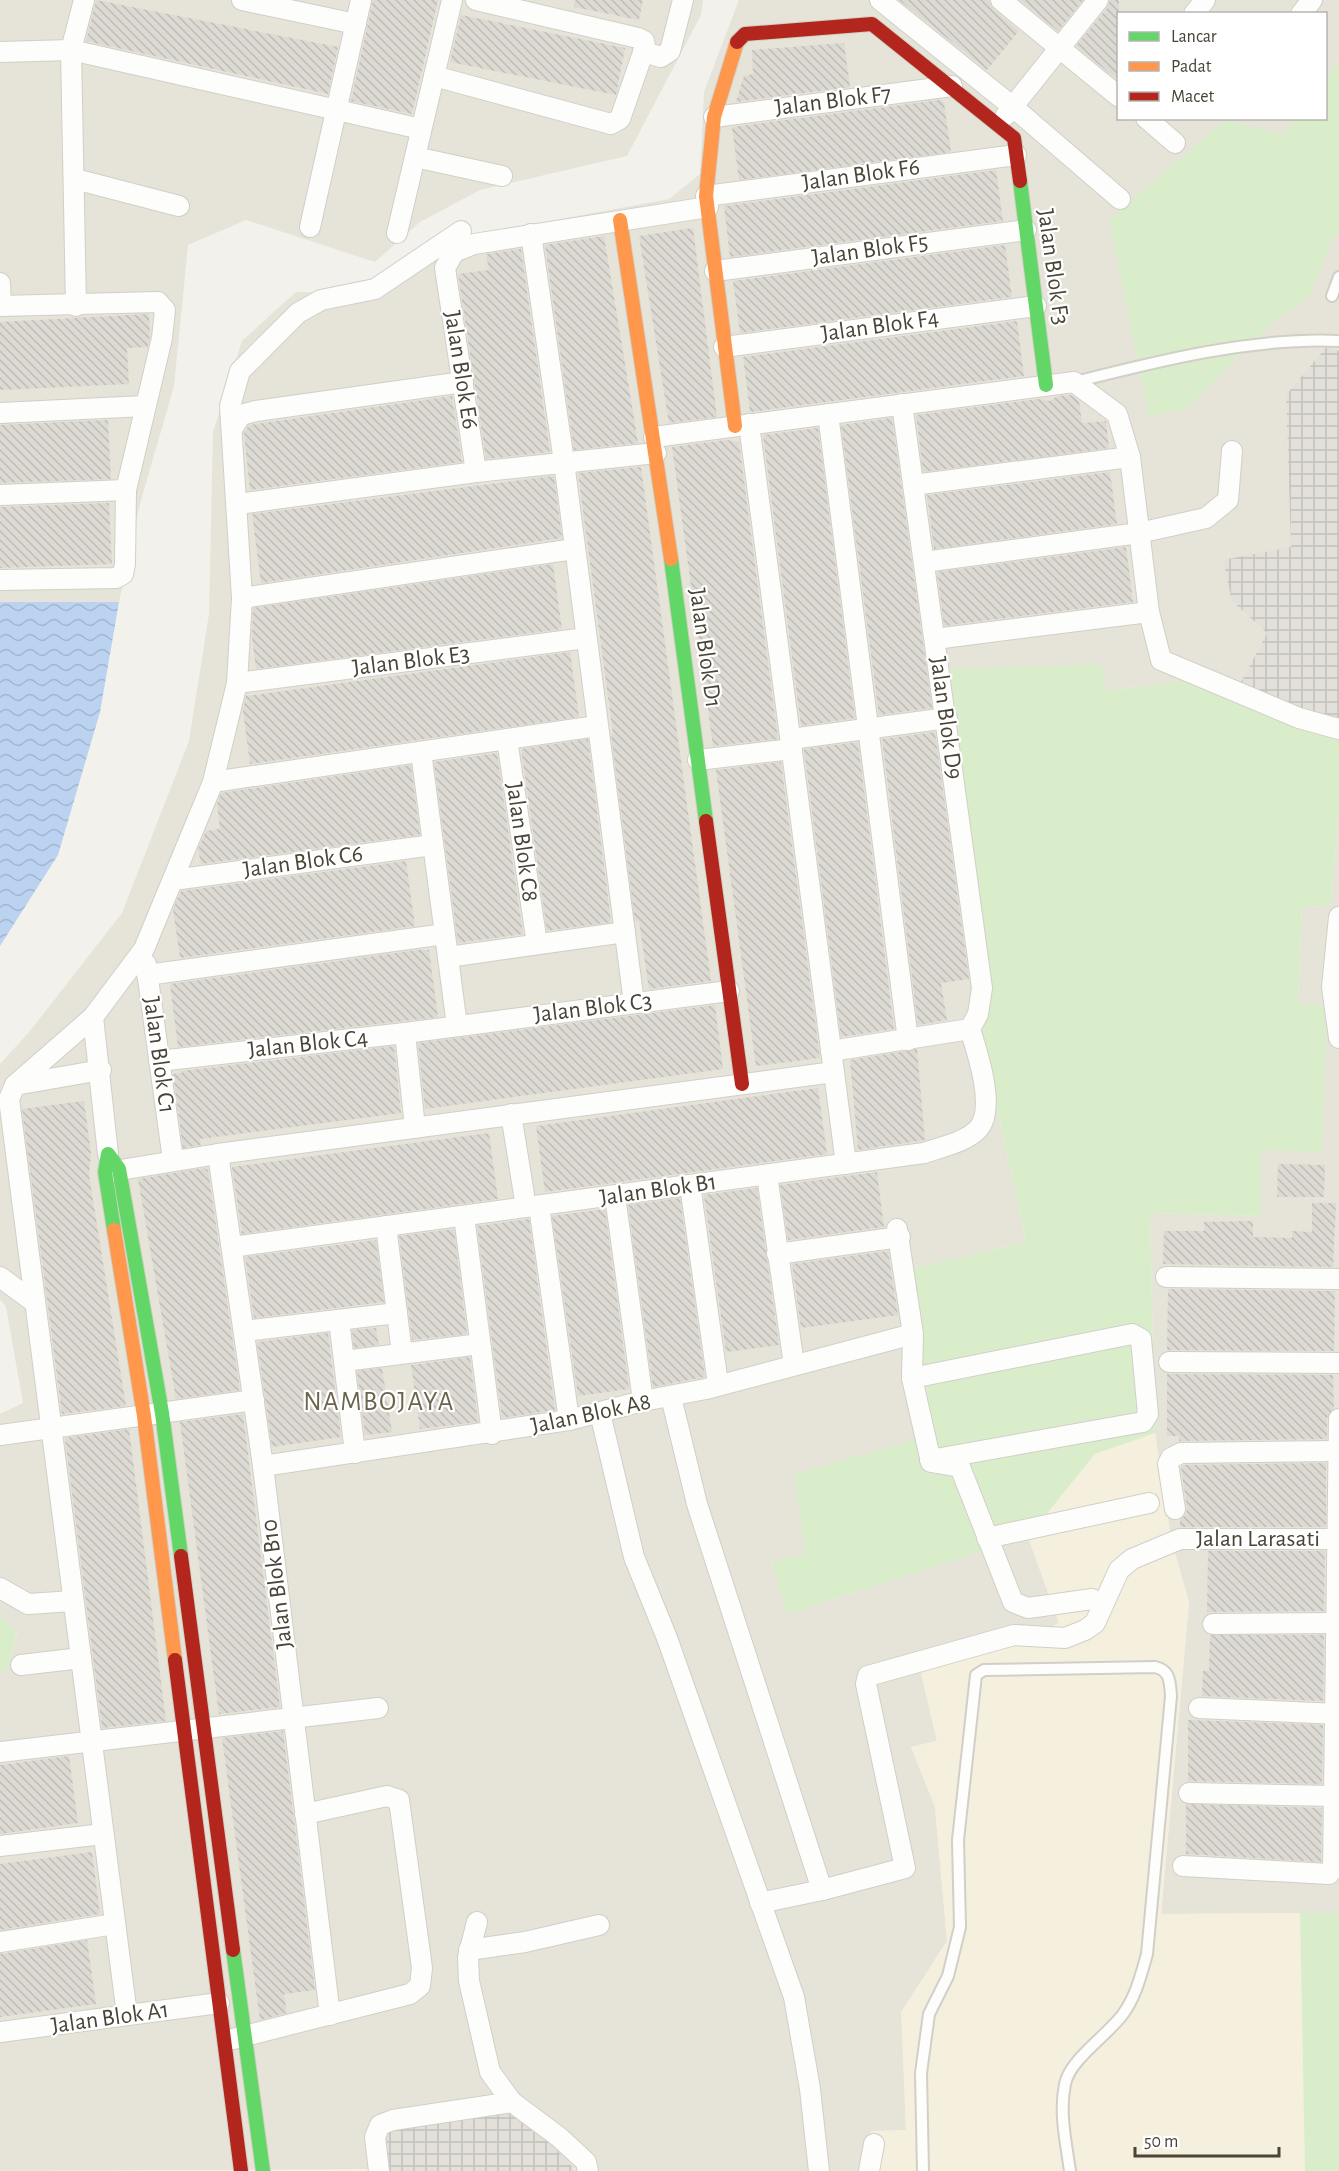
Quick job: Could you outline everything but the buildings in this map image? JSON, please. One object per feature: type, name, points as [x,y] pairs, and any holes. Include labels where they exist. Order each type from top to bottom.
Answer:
[{"type":"street","points":[[76,306],[71,50],[84,0]]},
{"type":"street","points":[[242,0],[356,24]]},
{"type":"street","points":[[310,227],[361,0]]},
{"type":"street","points":[[397,233],[452,0]]},
{"type":"street","points":[[434,76],[611,124],[620,119],[643,52],[644,41],[476,0]]},
{"type":"street","points":[[643,52],[661,57],[670,51],[676,38],[683,0]]},
{"type":"street","points":[[880,0],[1013,107],[1120,199]]},
{"type":"street","points":[[1001,0],[1117,94]]},
{"type":"street","points":[[999,124],[1098,0]]},
{"type":"street","points":[[1196,12],[1205,0]]},
{"type":"street","points":[[1303,12],[1312,0]]},
{"type":"street","name":"Jalan Blok F3","points":[[742,425],[724,347],[707,201],[714,117],[738,38],[745,34],[872,24],[1014,138],[1046,385]]},
{"type":"street","points":[[0,52],[71,50],[421,129]]},
{"type":"street","name":"Jalan Blok F7","points":[[714,117],[952,86]]},
{"type":"street","points":[[1148,120],[1175,143]]},
{"type":"street","name":"Jalan Blok F6","points":[[445,268],[449,259],[461,248],[531,234],[620,220],[707,201],[1016,154]]},
{"type":"street","points":[[415,157],[502,176]]},
{"type":"street","points":[[75,179],[179,206]]},
{"type":"street","name":"Jalan Blok D1","points":[[620,220],[655,445],[742,1084]]},
{"type":"street","name":"Jalan Blok F5","points":[[715,271],[1026,230]]},
{"type":"street","points":[[127,2015],[9,1105],[15,1085],[93,1017],[144,949],[213,782],[237,683],[242,598],[238,504],[230,406],[240,371],[298,313],[321,300],[375,289],[461,231]]},
{"type":"street","points":[[531,234],[564,462],[634,1003]]},
{"type":"street","name":"Jalan Blok E6","points":[[445,268],[476,472]]},
{"type":"street","points":[[0,283],[1,306],[76,306],[158,302],[165,310],[162,338],[126,490],[123,574],[116,578],[0,580]]},
{"type":"street","name":"Jalan Blok F4","points":[[724,347],[1036,306]]},
{"type":"street","points":[[232,429],[241,416],[256,411],[464,382]]},
{"type":"street","points":[[238,504],[564,462],[655,445],[742,425],[1074,382],[1117,414],[1130,457],[1149,612],[1161,660],[1299,718],[1339,729]]},
{"type":"street","name":"Jalan Blok D9","points":[[902,404],[947,718],[982,988],[978,1014],[970,1029]]},
{"type":"street","points":[[0,413],[145,406]]},
{"type":"street","points":[[828,414],[908,1040]]},
{"type":"street","points":[[742,425],[791,744],[846,1164]]},
{"type":"street","points":[[924,562],[1139,533],[1206,518],[1228,500],[1232,451]]},
{"type":"street","points":[[914,485],[1130,457]]},
{"type":"street","points":[[0,495],[126,490]]},
{"type":"street","points":[[242,598],[574,549]]},
{"type":"street","points":[[935,639],[1149,612]]},
{"type":"street","name":"Jalan Blok E3","points":[[237,683],[586,638]]},
{"type":"street","points":[[698,760],[868,729],[947,718]]},
{"type":"street","points":[[213,782],[597,726]]},
{"type":"street","name":"Jalan Blok C8","points":[[507,739],[537,944]]},
{"type":"street","points":[[421,752],[458,1026]]},
{"type":"street","name":"Jalan Blok C6","points":[[172,880],[433,845]]},
{"type":"street","points":[[1339,917],[1336,987],[1339,1038]]},
{"type":"street","points":[[448,957],[625,932]]},
{"type":"street","points":[[147,975],[445,934]]},
{"type":"street","name":"Jalan Blok C1","points":[[144,949],[173,1160]]},
{"type":"street","name":"Jalan Blok C3","points":[[458,1026],[729,991]]},
{"type":"street","points":[[93,1017],[111,1165],[153,1414],[193,1731],[219,2003],[241,2171]]},
{"type":"street","name":"Jalan Blok C4","points":[[159,1060],[458,1026]]},
{"type":"street","points":[[831,1051],[970,1029]]},
{"type":"street","name":"Jalan Blok B1","points":[[232,1247],[924,1153],[963,1138],[979,1127],[985,1111],[984,1085],[970,1029]]},
{"type":"street","points":[[405,1033],[415,1128]]},
{"type":"street","points":[[15,1085],[101,1070]]},
{"type":"street","points":[[111,1165],[173,1160],[834,1072]]},
{"type":"street","points":[[511,1114],[532,1206],[568,1420]]},
{"type":"street","name":"Jalan Blok B10","points":[[218,1154],[263,1466],[330,2015]]},
{"type":"street","points":[[767,1175],[794,1365]]},
{"type":"street","points":[[690,1185],[718,1384]]},
{"type":"street","points":[[615,1196],[643,1401]]},
{"type":"street","points":[[464,1216],[492,1434]]},
{"type":"street","points":[[386,1226],[402,1353]]},
{"type":"street","points":[[777,1254],[899,1233],[913,1334],[912,1378],[930,1460],[936,1465],[960,1466],[1013,1602],[1028,1608],[1092,1599]]},
{"type":"street","points":[[1166,1276],[1339,1279]]},
{"type":"street","points":[[0,1277],[34,1302]]},
{"type":"street","points":[[244,1331],[397,1313]]},
{"type":"street","points":[[339,1320],[356,1453]]},
{"type":"street","name":"Jalan Blok A8","points":[[263,1466],[492,1434],[568,1420],[643,1401],[671,1397],[913,1334]]},
{"type":"street","points":[[912,1378],[1132,1334],[1141,1339],[1148,1414],[1143,1422],[930,1460]]},
{"type":"street","points":[[344,1361],[480,1344]]},
{"type":"street","points":[[1169,1362],[1339,1363]]},
{"type":"street","points":[[671,1397],[697,1504],[822,1890],[760,1903]]},
{"type":"street","points":[[0,1435],[254,1400]]},
{"type":"street","points":[[600,1413],[634,1557],[667,1638],[794,1997],[810,2089],[819,2171]]},
{"type":"street","points":[[153,1414],[193,1731],[245,2037],[263,2171]]},
{"type":"street","points":[[1183,1866],[1329,1874],[1333,1869],[1336,1858],[1339,1419]]},
{"type":"street","points":[[1175,1509],[1168,1464],[1171,1458],[1180,1453],[1338,1451]]},
{"type":"street","points":[[987,1538],[1149,1503]]},
{"type":"street","name":"Jalan Larasati","points":[[822,1890],[902,1871],[905,1867],[866,1684],[868,1676],[1014,1635],[1065,1638],[1085,1630],[1095,1623],[1119,1570],[1132,1559],[1180,1539],[1337,1539]]},
{"type":"street","points":[[0,1588],[28,1604],[73,1600]]},
{"type":"street","points":[[1213,1624],[1337,1634]]},
{"type":"street","points":[[21,1665],[81,1658]]},
{"type":"street","points":[[0,1752],[378,1708]]},
{"type":"street","points":[[1199,1708],[1337,1714]]},
{"type":"street","points":[[1189,1794],[1336,1790]]},
{"type":"street","points":[[224,2040],[245,2037],[410,1994],[420,1986],[422,1968],[399,1800],[387,1796],[305,1814]]},
{"type":"street","points":[[0,1846],[103,1834]]},
{"type":"street","points":[[477,1922],[469,1950],[469,1981],[486,2061],[499,2087],[512,2102],[559,2137],[586,2162],[588,2171]]},
{"type":"street","points":[[0,1942],[115,1924]]},
{"type":"street","points":[[469,1950],[525,1942],[599,1925]]},
{"type":"street","name":"Jalan Blok A1","points":[[0,2032],[219,2003]]},
{"type":"street","points":[[379,2171],[375,2137],[380,2125],[393,2120],[512,2102]]},
{"type":"street","points":[[870,2171],[874,2144]]},
{"type":"lane","points":[[1332,296],[1339,277]]},
{"type":"lane","points":[[1074,382],[1146,364],[1244,348],[1299,340],[1339,341]]},
{"type":"lane","points":[[923,2171],[921,2073],[929,2014],[948,1977],[960,1928],[958,1839],[976,1675],[984,1670],[1162,1668],[1167,1674],[1171,1696],[1146,1954],[1135,1993],[1124,2013],[1074,2066],[1065,2082],[1062,2112],[1071,2171]]},
{"type":"shaded area","points":[[0,0],[703,0],[701,15],[627,156],[480,190],[420,222],[375,262],[246,220],[188,245],[174,386],[140,504],[119,602],[0,602]]},
{"type":"shaded area","points":[[739,0],[1339,0],[1339,60],[1327,77],[1327,12],[1117,12],[1117,120],[1295,120],[1283,135],[1187,408],[1274,321],[1310,296],[1333,235],[1339,238],[1339,351],[1328,345],[1286,395],[1291,547],[1232,601],[1267,633],[1231,701],[1193,679],[1107,691],[1101,665],[989,988],[981,1033],[1026,1242],[906,1270],[934,1434],[806,1554],[771,1561],[787,1614],[1028,1537],[1059,1623],[1021,1641],[919,1665],[937,1741],[911,1747],[935,1807],[947,1941],[902,2012],[906,2130],[864,2171],[576,2171],[575,2168],[0,2171],[0,1672],[9,1665],[17,1632],[0,1616],[0,1414],[23,1403],[6,1307],[0,1299],[0,1064],[30,1031],[122,913],[189,741],[209,614],[213,432],[242,341],[296,292],[371,293],[469,236],[669,199],[700,174],[704,92]]},
{"type":"shaded area","points":[[1328,345],[1339,351],[1339,731],[1231,701],[1267,633],[1232,601],[1223,560],[1291,547],[1286,395]]},
{"type":"shaded area","points":[[1339,815],[1339,1913],[1161,1914],[1189,1602],[1171,1539],[1155,1433],[1150,1213],[1261,1216],[1261,1149],[1326,1005],[1298,1003],[1302,907],[1330,906]]},
{"type":"shaded area","points":[[1155,1433],[1171,1539],[1189,1602],[1161,1914],[1300,1913],[1305,2171],[864,2171],[871,2131],[906,2130],[901,2012],[947,1941],[935,1807],[911,1747],[937,1741],[919,1664],[1021,1641],[1059,1623],[1028,1537],[1095,1454]]},
{"type":"shaded area","points":[[509,2100],[576,2171],[376,2171],[370,2124]]},
{"type":"green space","points":[[1339,60],[1339,238],[1333,236],[1310,296],[1274,321],[1187,408],[1149,417],[1109,220],[1225,120],[1283,135],[1295,120],[1327,120],[1327,77]]},
{"type":"green space","points":[[1101,664],[1107,691],[1193,679],[1231,701],[1339,731],[1339,815],[1330,906],[1302,907],[1298,1003],[1327,1005],[1322,1152],[1261,1150],[1261,1216],[1150,1213],[1155,1433],[1095,1454],[1028,1537],[787,1614],[771,1561],[806,1554],[794,1474],[934,1434],[906,1270],[1026,1242],[981,1033],[989,988],[947,669]]},
{"type":"green space","points":[[0,1616],[17,1631],[9,1665],[0,1672]]},
{"type":"green space","points":[[1300,1913],[1339,1913],[1339,2171],[1305,2171]]},
{"type":"water","points":[[0,602],[119,602],[100,712],[58,855],[0,946]]},
{"type":"traffic: fast","points":[[1020,181],[1046,385]]},
{"type":"traffic: fast","points":[[671,559],[706,821]]},
{"type":"traffic: fast","points":[[114,1230],[105,1172],[108,1154],[119,1169],[162,1413],[181,1556]]},
{"type":"traffic: fast","points":[[233,1950],[263,2171]]},
{"type":"traffic: slow","points":[[735,426],[706,196],[714,117],[737,42]]},
{"type":"traffic: slow","points":[[620,220],[671,559]]},
{"type":"traffic: slow","points":[[114,1230],[144,1416],[175,1660]]},
{"type":"traffic: jam","points":[[737,42],[745,34],[872,24],[1014,138],[1020,181]]},
{"type":"traffic: jam","points":[[706,821],[742,1084]]},
{"type":"traffic: jam","points":[[181,1556],[233,1950]]},
{"type":"traffic: jam","points":[[175,1660],[241,2171]]},
{"type":"district","name":"NAMBOJAYA","points":[[379,1401]]}]
